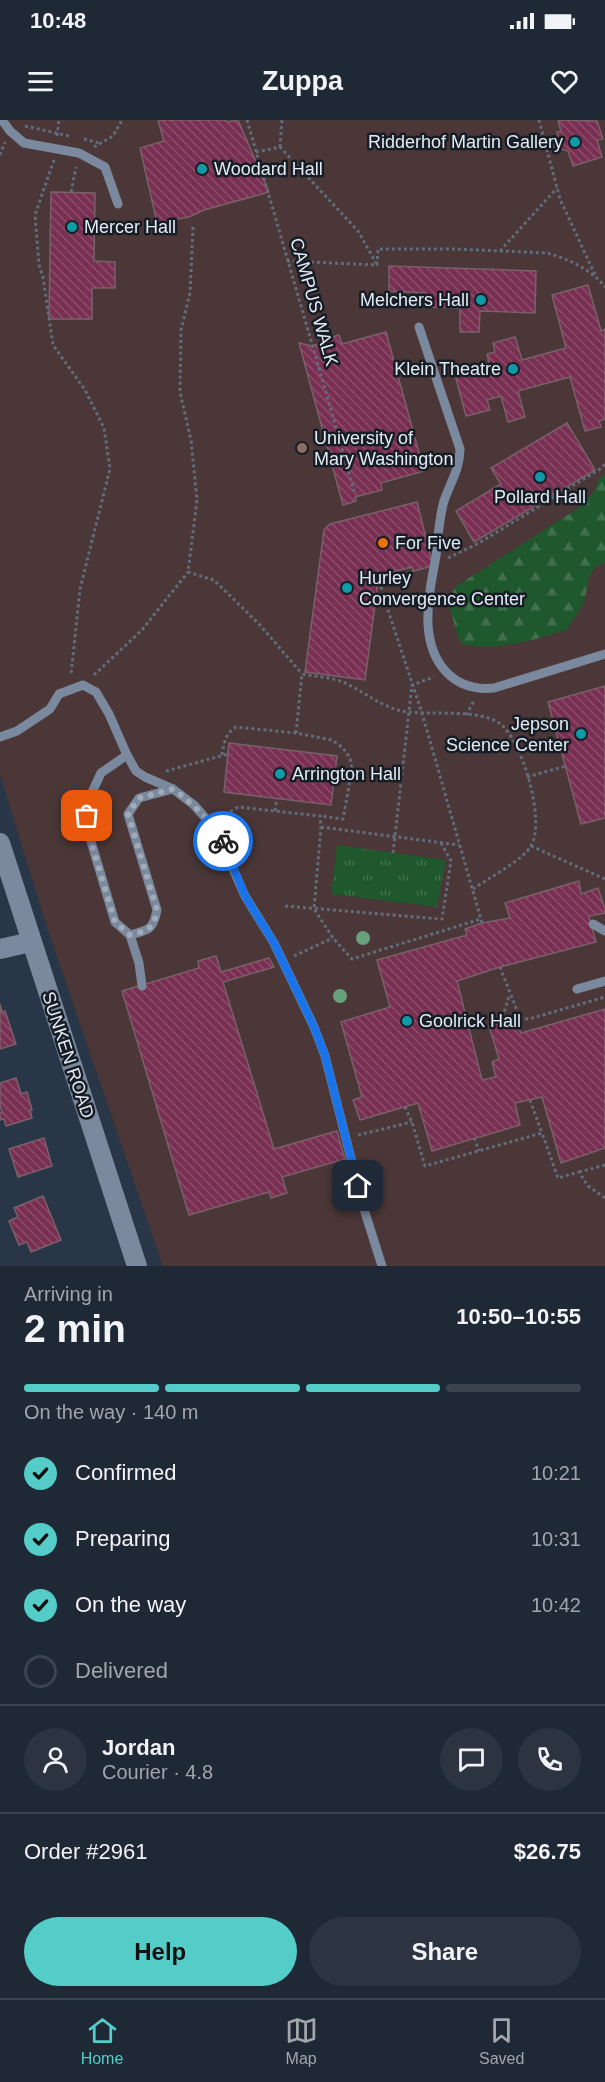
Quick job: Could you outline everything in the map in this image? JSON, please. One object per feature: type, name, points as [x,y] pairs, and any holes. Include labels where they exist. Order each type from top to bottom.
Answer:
[{"type":"street","name":"SUNKEN ROAD","points":[[0,843],[137,1266]]},
{"type":"street","points":[[0,949],[31,942]]},
{"type":"lane","points":[[2,120],[10,131],[24,143],[79,153],[105,167],[118,204]]},
{"type":"lane","points":[[419,327],[460,449],[460,462],[444,502],[428,624],[431,644],[446,673],[453,680],[480,690],[494,688],[605,654]]},
{"type":"lane","points":[[0,736],[17,731],[50,709],[59,694],[83,685],[96,692],[136,771],[173,789],[194,805],[211,824],[226,847],[245,896],[274,943],[314,1027],[325,1056],[363,1206],[382,1266]]},
{"type":"lane","points":[[127,755],[101,773],[87,803],[87,828],[115,922],[130,935],[139,963],[142,986]]},
{"type":"lane","points":[[130,935],[148,930],[154,924],[157,910],[128,814],[139,798],[173,789]]},
{"type":"lane","points":[[593,924],[605,931]]},
{"type":"lane","points":[[577,989],[605,981]]},
{"type":"path","points":[[59,120],[58,148],[35,215],[39,265],[53,345],[85,390],[104,428],[110,469],[80,589],[71,676],[83,685],[142,630],[189,572],[197,500],[191,440],[180,392],[181,330],[190,293],[193,227]]},
{"type":"path","name":"CAMPUS WALK","points":[[247,120],[276,213],[286,261],[310,333],[354,492]]},
{"type":"path","points":[[282,120],[280,147],[358,231],[377,265]]},
{"type":"path","points":[[539,120],[560,199],[596,277]]},
{"type":"path","points":[[17,124],[99,142]]},
{"type":"path","points":[[256,152],[280,147]]},
{"type":"path","points":[[500,251],[557,188]]},
{"type":"path","points":[[377,265],[378,249],[500,251],[555,255],[579,266],[596,277],[605,287]]},
{"type":"path","points":[[286,261],[377,265]]},
{"type":"path","points":[[43,278],[49,278]]},
{"type":"path","points":[[435,562],[479,543],[605,464]]},
{"type":"path","points":[[189,572],[214,580],[260,625],[302,674],[344,682],[384,706],[407,712],[489,718],[507,730],[527,777],[537,823],[536,835],[523,856],[472,889]]},
{"type":"path","points":[[320,816],[314,909],[333,938],[352,959],[356,960],[481,921],[422,713],[382,592],[380,575]]},
{"type":"path","points":[[412,685],[446,673]]},
{"type":"path","points":[[296,733],[302,674]]},
{"type":"path","points":[[393,853],[407,712],[412,685]]},
{"type":"path","points":[[466,715],[480,690]]},
{"type":"path","points":[[211,824],[238,807],[344,819],[352,769],[350,758],[343,748],[332,740],[296,733],[236,727],[228,732],[222,755]]},
{"type":"path","points":[[145,777],[228,754]]},
{"type":"path","points":[[527,777],[566,766]]},
{"type":"path","points":[[275,811],[277,798]]},
{"type":"path","points":[[321,827],[460,845]]},
{"type":"path","points":[[285,906],[442,919],[451,861],[441,843]]},
{"type":"path","points":[[531,846],[605,879]]},
{"type":"path","points":[[283,961],[333,938]]},
{"type":"path","points":[[500,967],[520,1018],[529,1019],[605,997]]},
{"type":"path","points":[[501,1023],[510,994]]},
{"type":"path","points":[[530,1100],[558,1178],[605,1165]]},
{"type":"path","points":[[405,1107],[412,1122],[425,1166],[542,1133]]},
{"type":"path","points":[[346,1138],[412,1122]]},
{"type":"path","points":[[474,1138],[479,1151]]},
{"type":"path","points":[[579,1172],[588,1185],[605,1198]]},
{"type":"shaded area","name":"University of Mary Washington","points":[[0,120],[605,120],[605,1266],[163,1266],[48,930],[0,775]]},
{"type":"green space","points":[[605,473],[605,562],[591,574],[584,601],[566,630],[502,646],[462,644],[448,602],[455,587],[577,509],[594,492],[598,480]]},
{"type":"green space","points":[[337,845],[446,860],[437,907],[331,894]]},
{"type":"building","name":"Woodard Hall","points":[[158,120],[226,120],[227,122],[238,120],[269,192],[204,210],[189,217],[157,223],[140,148],[164,141]]},
{"type":"building","name":"Ridderhof Martin Gallery","points":[[558,120],[597,121],[603,139],[597,140],[602,157],[573,166],[568,151],[554,147],[553,140],[558,136],[557,132],[561,131]]},
{"type":"building","name":"Mercer Hall","points":[[51,192],[95,193],[94,261],[115,262],[115,288],[92,288],[92,319],[49,319]]},
{"type":"building","name":"Melchers Hall","points":[[389,266],[536,271],[535,313],[480,311],[479,332],[460,332],[460,308],[426,307],[426,293],[389,291]]},
{"type":"building","points":[[588,285],[601,331],[605,329],[605,419],[599,421],[601,427],[585,431],[570,377],[518,391],[525,417],[508,422],[501,396],[487,400],[490,410],[466,416],[454,371],[489,362],[487,354],[495,352],[493,343],[515,337],[522,360],[566,348],[552,295]]},
{"type":"building","points":[[386,332],[424,471],[381,483],[382,490],[355,497],[356,501],[343,505],[299,343],[312,346],[339,335],[342,344]]},
{"type":"building","name":"Pollard Hall","points":[[567,423],[595,470],[474,542],[456,511],[501,484],[491,468]]},
{"type":"building","name":"Hurley Convergence Center","points":[[417,502],[433,566],[413,571],[412,567],[379,575],[365,680],[305,672],[324,530],[330,524]]},
{"type":"building","name":"Jepson Science Center","points":[[605,686],[605,818],[581,824],[548,702]]},
{"type":"building","name":"Arrington Hall","points":[[229,743],[337,756],[331,805],[224,792]]},
{"type":"building","name":"Goolrick Hall","points":[[579,881],[581,894],[598,888],[605,909],[605,913],[589,916],[596,942],[500,967],[457,981],[482,1080],[496,1077],[492,1062],[499,1059],[489,1026],[516,1019],[521,1033],[605,1009],[605,1148],[561,1163],[542,1097],[515,1103],[520,1125],[432,1151],[418,1103],[360,1120],[353,1100],[362,1097],[341,1022],[390,1007],[377,960],[467,935],[465,929],[510,918],[505,903]]},
{"type":"building","points":[[216,956],[221,972],[269,958],[274,967],[223,982],[274,1149],[337,1131],[345,1159],[282,1177],[287,1193],[271,1198],[269,1192],[189,1215],[122,991],[199,968],[198,961]]},
{"type":"building","points":[[0,1004],[2,1012],[5,1011],[16,1044],[0,1049]]},
{"type":"building","points":[[16,1078],[21,1094],[27,1092],[32,1118],[6,1126],[4,1119],[0,1120],[2,1112],[0,1083]]},
{"type":"building","points":[[44,1138],[52,1166],[18,1177],[9,1149]]},
{"type":"building","points":[[43,1196],[61,1240],[31,1252],[27,1242],[19,1245],[9,1221],[18,1217],[14,1208]]},
{"type":"way so far","points":[[87,816],[87,828],[115,922],[130,935],[148,930],[154,924],[157,910],[128,814],[139,798],[173,789],[194,805],[223,841]]},
{"type":"place","name":"Ridderhof Martin Gallery","points":[[575,142]]},
{"type":"place","name":"Woodard Hall","points":[[202,169]]},
{"type":"place","name":"Mercer Hall","points":[[72,227]]},
{"type":"place","name":"Melchers Hall","points":[[481,300]]},
{"type":"place","name":"Klein Theatre","points":[[513,369]]},
{"type":"place","name":"University of Mary Washington","points":[[302,448]]},
{"type":"place","name":"Pollard Hall","points":[[540,477]]},
{"type":"place","name":"For Five","points":[[383,543]]},
{"type":"place","name":"Hurley Convergence Center","points":[[347,588]]},
{"type":"place","name":"Jepson Science Center","points":[[581,734]]},
{"type":"place","name":"Arrington Hall","points":[[280,774]]},
{"type":"place","name":"Goolrick Hall","points":[[407,1021]]},
{"type":"route","points":[[223,841],[245,896],[274,943],[314,1027],[325,1056],[358,1186]]}]
